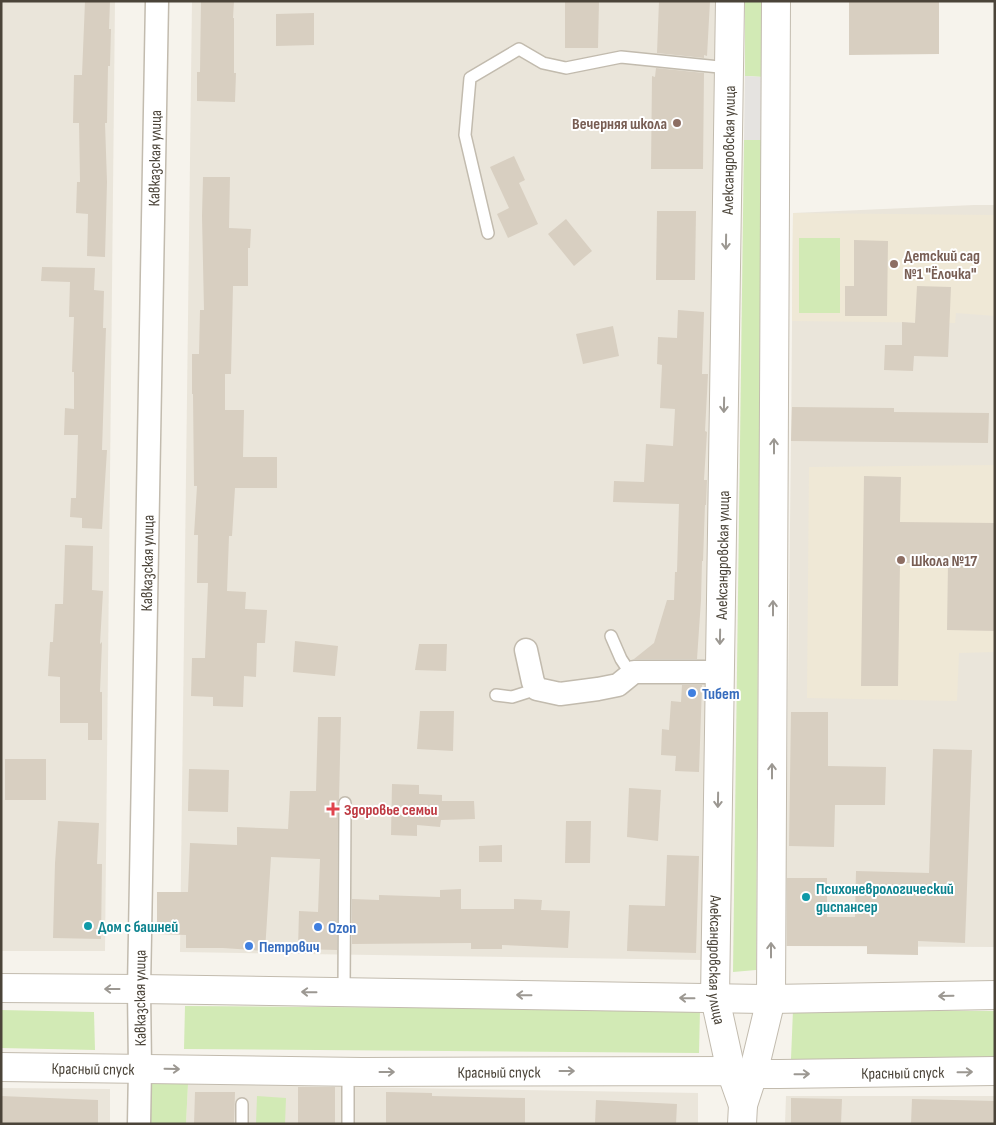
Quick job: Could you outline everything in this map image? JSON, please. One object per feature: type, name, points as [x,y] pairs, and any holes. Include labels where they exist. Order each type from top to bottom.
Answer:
[{"type":"street","name":"Кавказская улица","points":[[139,1124],[139,989],[157,1]]},
{"type":"street","name":"Александровская улица","points":[[730,1],[715,998],[742,1072],[743,1114]]},
{"type":"street","points":[[742,1072],[770,999],[776,1]]},
{"type":"street","points":[[526,650],[533,682],[537,689],[560,694],[618,685],[634,672],[720,672]]},
{"type":"street","points":[[1,988],[770,999],[995,995]]},
{"type":"street","name":"Красный спуск","points":[[1,1067],[348,1072],[742,1072],[780,1074],[995,1072]]},
{"type":"lane","points":[[488,233],[465,135],[470,78],[519,49],[543,63],[566,68],[620,57],[729,68]]},
{"type":"lane","points":[[611,636],[621,659],[631,674]]},
{"type":"lane","points":[[496,696],[512,697],[537,689]]},
{"type":"lane","points":[[344,992],[345,803]]},
{"type":"lane","points":[[348,1072],[348,1124]]},
{"type":"lane","points":[[242,1104],[242,1124]]},
{"type":"shaded area","points":[[1,1],[115,1],[105,951],[1,951]]},
{"type":"shaded area","points":[[192,1],[717,1],[702,960],[180,952]]},
{"type":"shaded area","points":[[745,76],[763,77],[761,140],[744,140]]},
{"type":"shaded area","points":[[995,205],[995,947],[785,946],[793,213]]},
{"type":"shaded area","name":"Детский сад №1 \"Ёлочка\"","points":[[793,213],[995,215],[995,316],[956,313],[955,323],[792,321]]},
{"type":"shaded area","name":"Школа №17","points":[[995,465],[995,652],[959,653],[957,701],[807,698],[809,467]]},
{"type":"shaded area","points":[[188,1084],[698,1093],[698,1124],[186,1124]]},
{"type":"shaded area","points":[[1,1088],[110,1089],[110,1124],[1,1124]]},
{"type":"shaded area","points":[[786,1096],[995,1096],[995,1124],[785,1124]]},
{"type":"green space","points":[[745,1],[764,1],[763,77],[745,76]]},
{"type":"green space","points":[[744,140],[761,140],[756,970],[733,972]]},
{"type":"green space","points":[[799,238],[840,238],[840,313],[799,313]]},
{"type":"green space","points":[[185,1006],[700,1010],[699,1053],[184,1049]]},
{"type":"green space","points":[[1,1010],[94,1012],[95,1050],[1,1048]]},
{"type":"green space","points":[[793,1010],[995,1011],[995,1059],[791,1059]]},
{"type":"green space","points":[[148,1082],[188,1084],[186,1124],[147,1124]]},
{"type":"green space","points":[[257,1096],[286,1098],[285,1124],[256,1124]]},
{"type":"building","points":[[85,1],[110,1],[110,66],[108,66],[107,123],[105,123],[107,182],[105,257],[87,256],[88,214],[76,213],[77,182],[80,182],[79,123],[73,123],[74,75],[82,75]]},
{"type":"building","points":[[201,1],[234,1],[235,102],[197,101],[197,72],[200,72]]},
{"type":"building","points":[[565,1],[599,1],[598,48],[565,48]]},
{"type":"building","points":[[659,1],[710,1],[707,56],[704,55],[704,58],[657,53]]},
{"type":"building","points":[[849,1],[939,1],[939,54],[849,55]]},
{"type":"building","points":[[314,13],[314,45],[276,46],[276,14]]},
{"type":"building","name":"Вечерняя школа","points":[[656,68],[704,73],[703,169],[651,169],[652,76],[655,77]]},
{"type":"building","points":[[514,156],[525,180],[519,183],[538,224],[508,238],[497,214],[509,208],[490,167]]},
{"type":"building","points":[[203,177],[230,177],[229,228],[251,229],[250,248],[248,248],[248,286],[233,286],[231,374],[225,374],[225,410],[244,410],[243,457],[277,457],[277,488],[235,488],[232,536],[229,536],[227,591],[246,592],[245,609],[267,610],[265,643],[257,643],[256,677],[244,676],[243,707],[213,706],[213,697],[191,696],[192,658],[205,658],[208,583],[197,583],[198,535],[194,535],[197,486],[194,486],[192,394],[192,354],[199,354],[200,310],[204,310]]},
{"type":"building","points":[[657,211],[696,211],[695,280],[656,280]]},
{"type":"building","points":[[566,219],[592,251],[574,266],[548,234]]},
{"type":"building","points":[[854,240],[888,241],[887,316],[845,316],[845,286],[854,286]]},
{"type":"building","points":[[42,267],[95,268],[94,290],[104,291],[103,328],[106,328],[102,450],[107,450],[102,529],[82,528],[82,518],[70,517],[71,498],[76,498],[78,435],[64,435],[65,408],[74,409],[74,372],[72,372],[74,317],[69,317],[70,282],[41,281]]},
{"type":"building","points":[[917,286],[951,287],[948,357],[914,356],[913,371],[884,370],[885,345],[902,345],[902,322],[915,323]]},
{"type":"building","points":[[678,310],[704,312],[702,374],[708,374],[704,480],[707,480],[697,659],[634,659],[654,643],[667,600],[674,600],[675,572],[677,572],[679,504],[613,502],[614,481],[644,482],[646,444],[673,446],[675,409],[660,408],[662,365],[657,364],[658,337],[677,338]]},
{"type":"building","points":[[613,326],[619,356],[583,364],[576,334]]},
{"type":"building","points":[[792,407],[894,408],[894,412],[989,413],[988,443],[791,441]]},
{"type":"building","points":[[864,476],[901,477],[900,522],[995,523],[995,631],[947,630],[948,563],[900,563],[898,686],[861,686]]},
{"type":"building","points":[[65,545],[93,546],[92,590],[103,591],[100,644],[102,642],[100,692],[102,692],[102,740],[88,740],[88,723],[60,723],[60,677],[48,676],[50,642],[53,642],[55,604],[63,604]]},
{"type":"building","points":[[295,641],[338,646],[335,676],[293,672]]},
{"type":"building","points":[[419,644],[447,644],[446,671],[415,670]]},
{"type":"building","points":[[682,685],[702,685],[699,772],[675,771],[676,756],[661,755],[662,729],[669,730],[671,701],[681,702]]},
{"type":"building","points":[[420,711],[454,711],[453,751],[417,749]]},
{"type":"building","points":[[791,712],[828,712],[828,766],[886,767],[885,805],[835,805],[834,847],[789,846]]},
{"type":"building","points":[[318,717],[341,717],[338,803],[337,950],[298,949],[299,911],[318,912],[320,859],[271,857],[265,951],[186,948],[186,935],[157,934],[157,892],[188,892],[190,843],[237,845],[237,827],[288,829],[290,791],[316,791]]},
{"type":"building","points":[[933,749],[972,750],[965,943],[918,941],[918,955],[867,954],[867,946],[787,946],[787,878],[827,878],[827,917],[855,917],[856,871],[929,873]]},
{"type":"building","points":[[5,759],[46,759],[46,800],[5,800]]},
{"type":"building","points":[[189,769],[229,770],[228,812],[188,811]]},
{"type":"building","points":[[392,784],[419,785],[419,794],[442,795],[442,801],[474,801],[475,819],[441,820],[440,827],[417,825],[417,836],[391,835]]},
{"type":"building","points":[[629,788],[661,790],[658,841],[627,837]]},
{"type":"building","points":[[58,821],[99,823],[97,864],[102,864],[101,939],[53,938]]},
{"type":"building","points":[[566,821],[591,821],[590,863],[565,863]]},
{"type":"building","points":[[502,845],[502,862],[479,862],[479,846]]},
{"type":"building","points":[[667,855],[699,856],[696,953],[627,951],[629,905],[665,906]]},
{"type":"building","points":[[461,889],[461,909],[514,909],[514,899],[542,900],[541,910],[570,911],[568,948],[502,945],[502,949],[471,949],[471,943],[352,944],[352,899],[379,900],[379,895],[440,897],[440,890]]},
{"type":"building","points":[[298,1087],[335,1087],[335,1124],[298,1124]]},
{"type":"building","points":[[195,1092],[235,1092],[234,1124],[194,1124]]},
{"type":"building","points":[[386,1092],[432,1093],[432,1096],[525,1098],[525,1124],[386,1124]]},
{"type":"building","points":[[1,1096],[98,1100],[98,1124],[1,1124]]},
{"type":"building","points":[[791,1098],[842,1099],[841,1124],[791,1124]]},
{"type":"building","points":[[912,1099],[995,1101],[995,1124],[911,1124]]},
{"type":"building","points":[[596,1100],[677,1104],[676,1124],[595,1124]]},
{"type":"place","name":"Вечерняя школа","points":[[677,123]]},
{"type":"place","name":"Детский сад №1 \"Ёлочка\"","points":[[894,264]]},
{"type":"place","name":"Школа №17","points":[[901,560]]},
{"type":"place","name":"Тибет","points":[[692,693]]},
{"type":"place","name":"Здоровье семьи","points":[[333,809]]},
{"type":"place","name":"Психоневрологический диспансер","points":[[806,897]]},
{"type":"place","name":"Дом с башней","points":[[88,926]]},
{"type":"place","name":"Ozon","points":[[318,927]]},
{"type":"place","name":"Петрович","points":[[249,946]]}]
